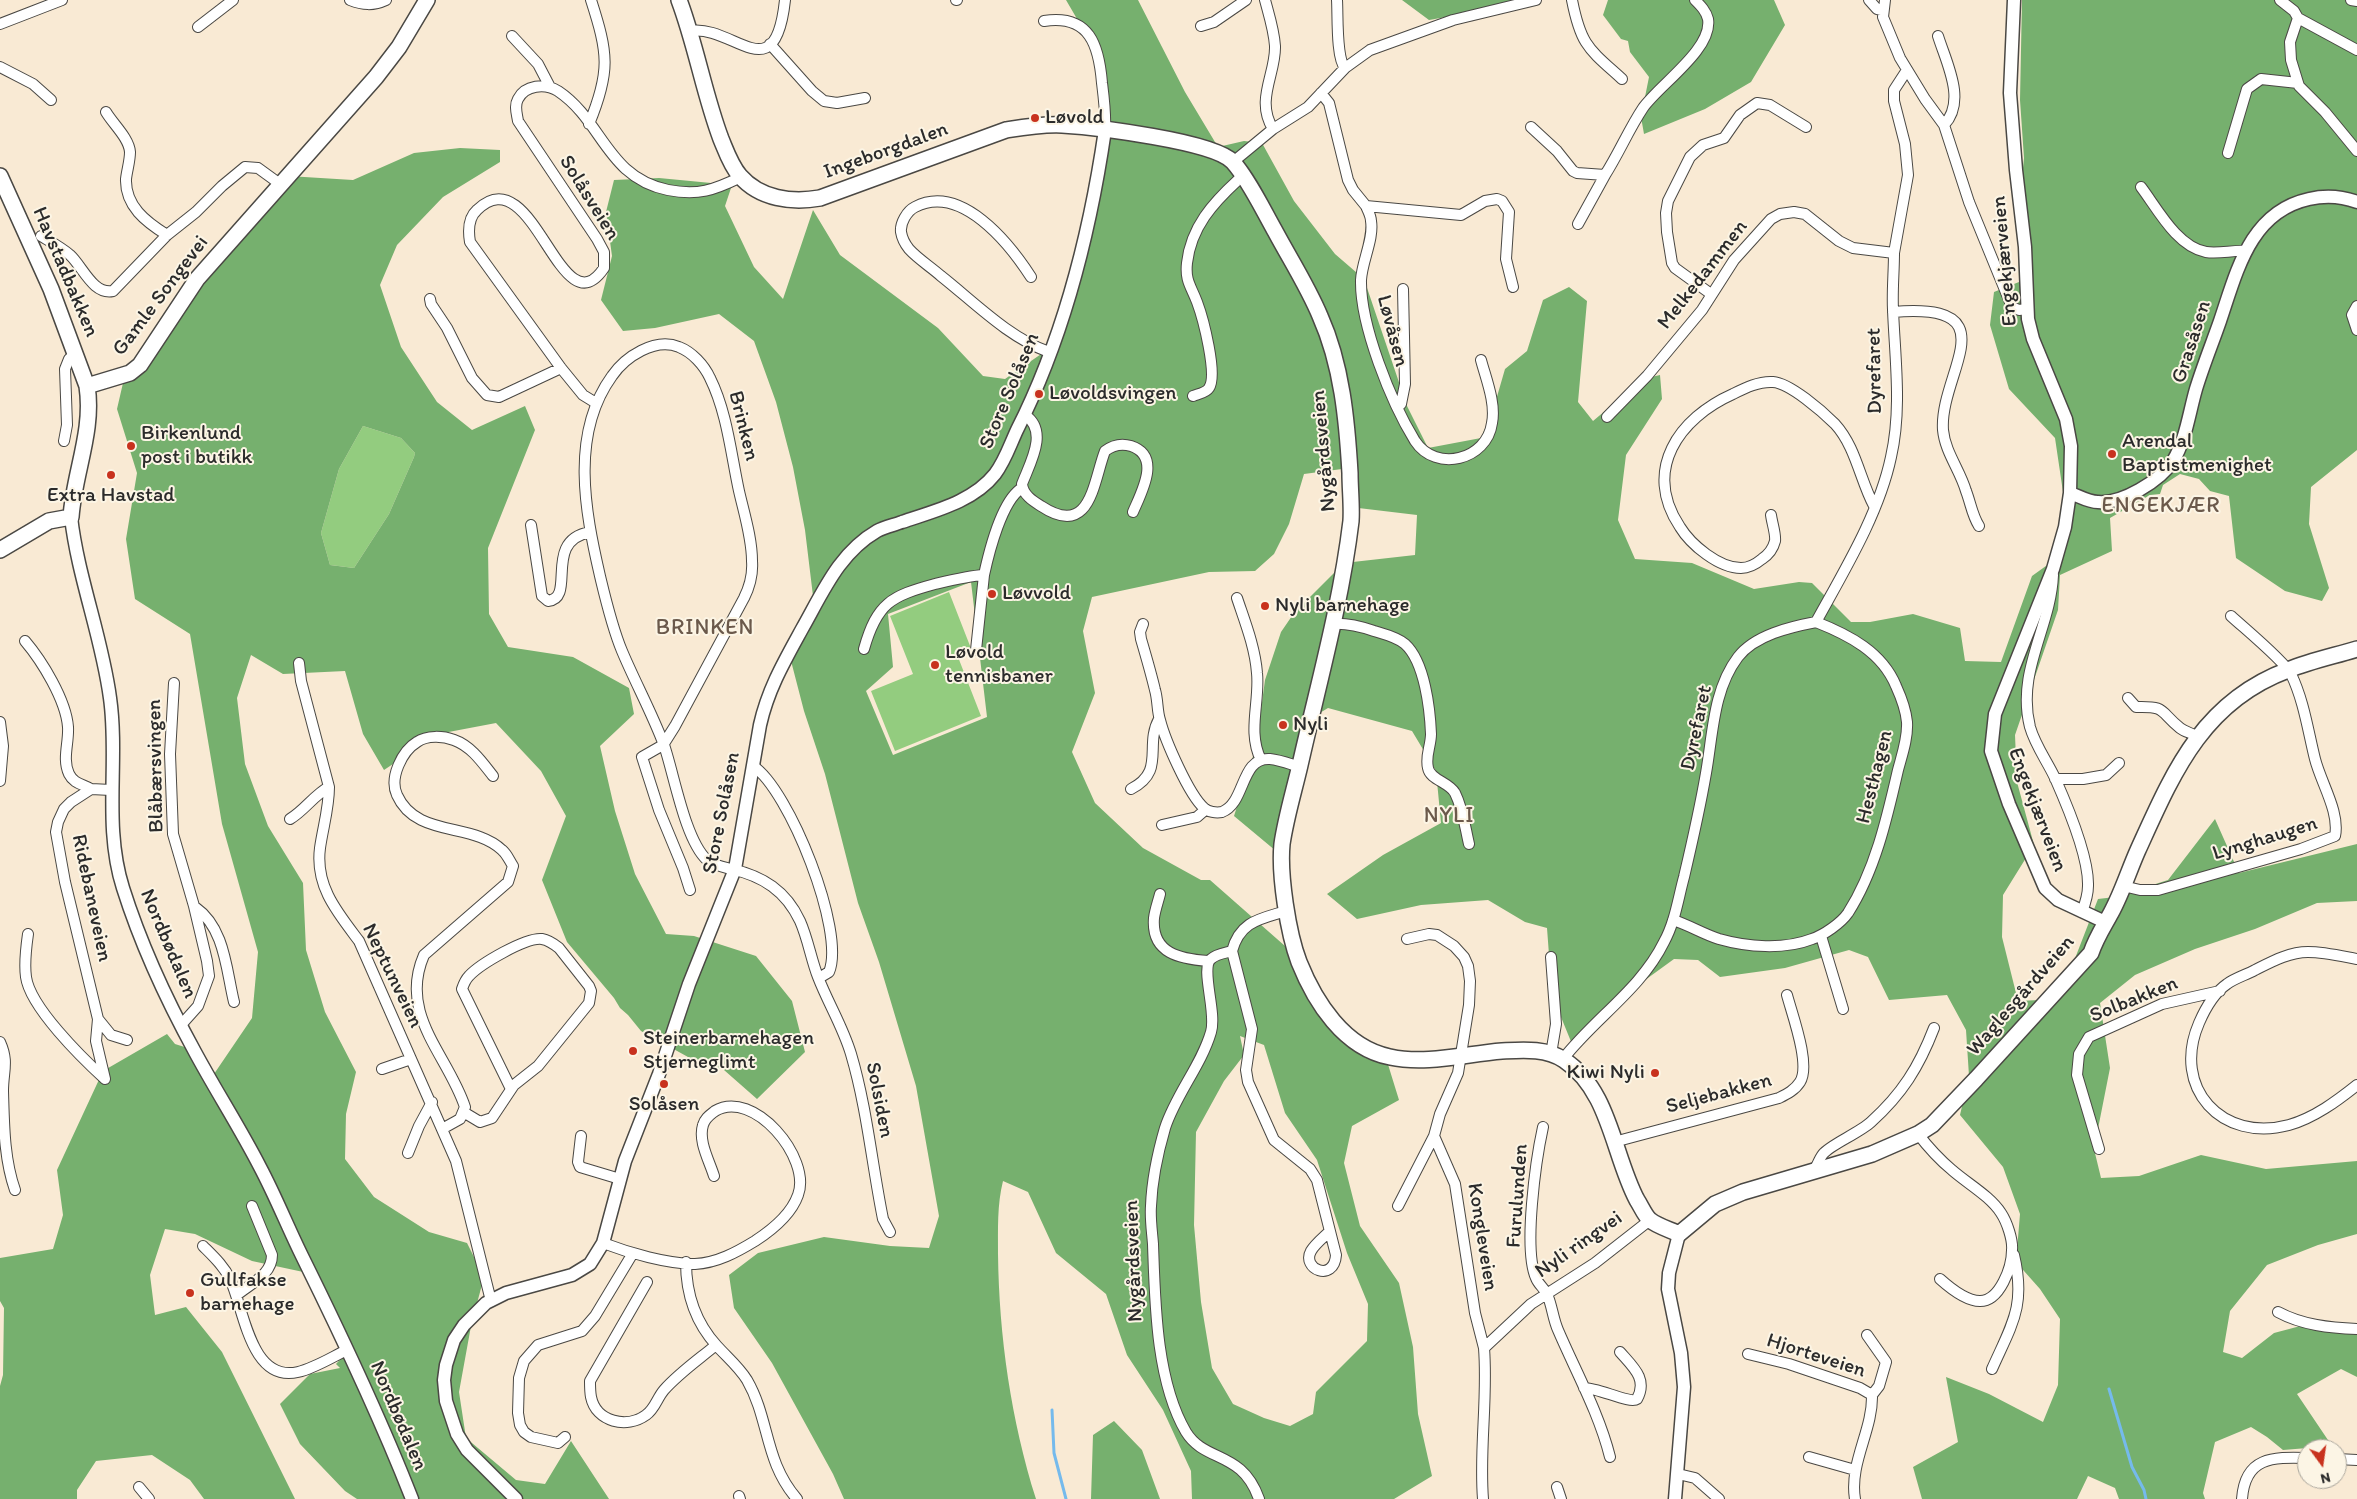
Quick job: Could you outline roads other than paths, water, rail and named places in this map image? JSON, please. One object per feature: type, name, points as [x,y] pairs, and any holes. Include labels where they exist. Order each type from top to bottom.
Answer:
[{"type":"main road","name":"Gamle Songevei","points":[[87,386],[130,373],[140,365],[197,279],[376,77],[399,47],[427,0]]},
{"type":"main road","name":"Ingeborgdalen","points":[[679,0],[690,31],[714,120],[727,154],[741,177],[752,187],[791,202],[813,199],[1006,130],[1033,125],[1059,125],[1105,130],[1200,147],[1223,155],[1233,162]]},
{"type":"main road","name":"Nygårdsveien","points":[[1233,162],[1264,210],[1320,316],[1332,348],[1348,435],[1351,516],[1333,624],[1282,843],[1286,911],[1293,943],[1301,966],[1320,1006],[1338,1028],[1363,1046],[1394,1058],[1435,1059],[1467,1055]]},
{"type":"main road","name":"Havstadbakken","points":[[0,176],[38,258],[76,353],[87,386]]},
{"type":"main road","points":[[0,550],[49,521],[71,517],[89,418],[87,386]]},
{"type":"main road","name":"Waglesgårdveien","points":[[1679,1234],[1715,1204],[1744,1192],[1872,1154],[1918,1134],[1932,1125],[1976,1080],[2091,953],[2105,922],[2112,912],[2166,790],[2179,764],[2198,737],[2241,694],[2288,670],[2357,649]]},
{"type":"main road","points":[[1467,1055],[1522,1050],[1557,1056]]},
{"type":"main road","name":"Nyli ringvei","points":[[1557,1056],[1585,1077],[1592,1088],[1632,1189],[1650,1220]]},
{"type":"main road","points":[[1650,1220],[1679,1234]]},
{"type":"street","points":[[0,24],[62,0]]},
{"type":"street","points":[[198,27],[233,0]]},
{"type":"street","points":[[350,0],[363,5],[386,0]]},
{"type":"street","name":"Solåsveien","points":[[589,124],[606,70],[603,40],[591,0]]},
{"type":"street","points":[[690,31],[709,31],[750,49],[758,49],[770,44],[775,39],[781,26],[785,0]]},
{"type":"street","points":[[1201,26],[1214,22],[1246,0]]},
{"type":"street","points":[[1265,0],[1273,27],[1275,47],[1266,99],[1267,112],[1273,129]]},
{"type":"street","points":[[1337,0],[1340,50],[1342,66],[1345,68]]},
{"type":"street","points":[[1233,162],[1273,129],[1308,106],[1357,57],[1370,50],[1483,11],[1536,0]]},
{"type":"street","points":[[1572,0],[1576,22],[1586,45],[1622,79]]},
{"type":"street","points":[[1578,224],[1643,108],[1655,92],[1685,66],[1706,34],[1708,19],[1704,9],[1695,0]]},
{"type":"street","points":[[1870,0],[1877,10],[1884,5]]},
{"type":"street","name":"Engekjærveien","points":[[2014,0],[2010,93],[2016,170],[2026,247],[2027,309],[2033,339],[2069,432],[2071,446],[2070,493],[2065,527],[2053,569],[1995,714],[1990,751],[2009,804],[2045,888],[2058,900],[2105,922]]},
{"type":"street","points":[[2280,0],[2294,11],[2298,18],[2357,50]]},
{"type":"street","points":[[2351,0],[2357,1]]},
{"type":"street","points":[[1884,5],[1883,17],[1900,58],[1944,124],[1969,202],[2012,307],[2019,310],[2027,309]]},
{"type":"street","points":[[2298,18],[2290,42],[2291,60],[2298,83],[2357,151]]},
{"type":"street","points":[[1044,21],[1053,19],[1078,24],[1088,32],[1095,44],[1100,57],[1105,130]]},
{"type":"street","name":"Solåsveien","points":[[512,36],[538,64],[550,87],[573,103],[626,171],[655,187],[678,192],[698,193],[716,190],[741,177]]},
{"type":"street","points":[[1938,36],[1955,94],[1954,106],[1944,124]]},
{"type":"street","points":[[770,44],[812,91],[824,101],[837,103],[865,98]]},
{"type":"street","points":[[0,67],[33,84],[51,100]]},
{"type":"street","points":[[1894,253],[1908,175],[1905,144],[1894,101],[1894,90],[1907,70]]},
{"type":"street","points":[[2228,152],[2247,89],[2261,79],[2298,83]]},
{"type":"street","name":"Solåsveien","points":[[550,87],[536,86],[523,93],[518,100],[516,108],[518,121],[597,239],[604,252],[604,268],[594,279],[582,282],[576,281],[557,262],[535,226],[519,207],[512,203],[496,200],[481,206],[470,220],[468,232],[475,251],[561,368],[583,395],[596,403]]},
{"type":"street","points":[[1321,93],[1329,103],[1348,180],[1352,190],[1366,206],[1461,215],[1485,200],[1497,199],[1507,206],[1510,224],[1506,245],[1506,259],[1513,287]]},
{"type":"street","points":[[1711,294],[1675,268],[1672,263],[1667,232],[1668,202],[1690,157],[1703,145],[1724,138],[1740,115],[1757,103],[1770,105],[1806,127]]},
{"type":"street","points":[[106,112],[128,143],[130,151],[126,180],[130,202],[145,220],[167,235]]},
{"type":"street","points":[[1532,127],[1557,151],[1573,171],[1605,175]]},
{"type":"street","name":"Store Solåsen","points":[[516,1499],[467,1450],[452,1422],[446,1401],[444,1380],[446,1365],[454,1340],[476,1312],[491,1301],[506,1293],[572,1275],[590,1264],[603,1244],[620,1179],[689,984],[735,869],[765,702],[776,675],[815,603],[850,551],[878,530],[964,499],[981,488],[994,475],[1005,458],[1025,415],[1049,352],[1080,260],[1088,227],[1105,130]]},
{"type":"street","points":[[41,236],[70,256],[96,286],[109,292],[118,288],[137,264],[167,235],[196,212],[222,186],[245,167],[258,168],[280,184]]},
{"type":"street","points":[[1193,396],[1206,392],[1210,387],[1213,367],[1197,303],[1187,283],[1187,263],[1194,235],[1208,210],[1238,180],[1244,179]]},
{"type":"street","points":[[2141,187],[2174,230],[2191,247],[2206,252],[2245,251]]},
{"type":"street","name":"Grasåsen","points":[[2070,493],[2099,502],[2112,501],[2147,485],[2163,473],[2173,460],[2183,439],[2208,355],[2245,251],[2252,238],[2266,220],[2289,205],[2318,197],[2334,196],[2357,202]]},
{"type":"street","points":[[1031,277],[1016,255],[992,229],[977,216],[945,201],[935,200],[922,203],[912,209],[902,225],[901,232],[910,250],[1022,339],[1049,352]]},
{"type":"street","name":"Løvåsen","points":[[1366,206],[1372,222],[1361,279],[1364,315],[1381,371],[1414,440],[1428,454],[1450,460],[1474,452],[1488,437],[1493,422],[1492,406],[1481,360]]},
{"type":"street","name":"Melkedammen","points":[[1607,417],[1647,376],[1702,310],[1711,294],[1746,246],[1771,219],[1780,214],[1794,212],[1805,214],[1839,241],[1853,248],[1894,253]]},
{"type":"street","name":"Dyrefaret","points":[[1557,1056],[1578,1040],[1633,987],[1653,963],[1673,920],[1697,822],[1716,710],[1730,671],[1738,656],[1752,644],[1774,633],[1816,622],[1861,538],[1883,488],[1895,432],[1898,378],[1893,312],[1894,253]]},
{"type":"street","name":"Løvåsen","points":[[1398,406],[1401,404],[1405,384],[1403,289]]},
{"type":"street","points":[[430,299],[472,378],[487,395],[498,397],[561,368]]},
{"type":"street","points":[[2357,306],[2352,315],[2357,330]]},
{"type":"street","points":[[1893,312],[1911,310],[1938,312],[1950,318],[1959,332],[1960,358],[1944,410],[1943,430],[1946,447],[1966,490],[1973,516],[1979,526]]},
{"type":"street","name":"Brinken","points":[[690,890],[641,761],[644,754],[663,745],[676,726],[750,586],[752,557],[721,405],[709,376],[694,356],[682,348],[673,345],[652,347],[631,356],[618,367],[596,403],[588,434],[584,494],[590,532],[609,614],[620,648],[663,745],[687,823],[707,860],[735,869]]},
{"type":"street","points":[[64,441],[67,426],[64,369],[69,359],[76,353]]},
{"type":"street","points":[[1771,515],[1775,540],[1767,556],[1754,565],[1741,568],[1723,564],[1710,556],[1684,533],[1672,514],[1666,497],[1664,480],[1668,458],[1674,441],[1685,426],[1720,400],[1750,386],[1764,382],[1783,384],[1835,424],[1848,443],[1864,487],[1874,506]]},
{"type":"street","points":[[976,650],[984,574],[1000,522],[1009,502],[1022,488],[1038,436],[1033,420],[1025,415]]},
{"type":"street","points":[[1022,488],[1028,497],[1044,508],[1061,515],[1070,516],[1079,513],[1090,502],[1105,451],[1121,444],[1130,446],[1143,454],[1148,473],[1147,481],[1133,512]]},
{"type":"street","name":"Nordbødalen","points":[[71,517],[110,697],[113,732],[111,790],[114,852],[122,886],[147,956],[181,1025],[260,1166],[390,1443],[412,1499]]},
{"type":"street","points":[[531,525],[542,596],[548,601],[557,598],[561,589],[562,554],[567,544],[575,538],[590,532]]},
{"type":"street","name":"Engekjærveien","points":[[2035,738],[2027,711],[2026,688],[2039,632],[2052,593],[2053,569]]},
{"type":"street","points":[[864,649],[874,620],[896,596],[965,577],[984,574]]},
{"type":"street","points":[[1237,598],[1258,674],[1254,742],[1261,760]]},
{"type":"street","points":[[2231,616],[2288,670]]},
{"type":"street","name":"Hesthagen","points":[[1673,920],[1719,939],[1773,946],[1792,945],[1821,936],[1847,915],[1862,887],[1891,801],[1906,741],[1907,722],[1896,685],[1877,657],[1867,648],[1816,622]]},
{"type":"street","points":[[1143,624],[1140,632],[1141,639],[1156,693],[1159,719],[1186,782],[1195,799],[1205,810],[1222,812],[1230,806],[1254,764],[1261,760],[1270,759],[1300,767]]},
{"type":"street","points":[[1333,624],[1369,629],[1391,636],[1405,644],[1411,652],[1420,669],[1429,709],[1431,737],[1427,755],[1428,770],[1432,776],[1448,784],[1454,792],[1462,813],[1469,844]]},
{"type":"street","points":[[25,641],[38,656],[54,685],[67,719],[66,756],[68,772],[78,784],[91,789],[111,790]]},
{"type":"street","name":"Neptunveien","points":[[299,664],[301,682],[329,786],[329,803],[319,857],[322,883],[337,912],[359,941],[432,1102],[463,1182],[491,1301]]},
{"type":"street","name":"Lynghaugen","points":[[2123,886],[2140,890],[2158,890],[2292,852],[2335,836],[2336,828],[2315,758],[2307,719],[2291,673],[2288,670]]},
{"type":"street","name":"Blåbærsvingen","points":[[174,684],[170,754],[173,834],[194,906],[207,961],[208,976],[205,992],[198,1006],[181,1025]]},
{"type":"street","points":[[2128,698],[2136,708],[2154,706],[2165,711],[2180,728],[2198,737]]},
{"type":"street","points":[[1131,790],[1144,783],[1149,774],[1155,727],[1159,719]]},
{"type":"street","points":[[0,722],[3,746],[0,781]]},
{"type":"street","points":[[493,776],[475,753],[460,742],[438,736],[424,738],[410,747],[398,767],[394,779],[394,788],[398,798],[412,814],[434,826],[465,832],[501,848],[512,866],[508,882],[424,956],[418,970],[416,986],[418,1007],[424,1025],[462,1098],[465,1113],[476,1120],[485,1122],[496,1113],[511,1089],[538,1066],[583,1011],[591,997],[590,986],[562,951],[553,943],[542,939],[532,940],[517,947],[478,968],[464,981],[462,989],[511,1089]]},
{"type":"street","name":"Waglesgårdveien","points":[[2035,738],[2055,779],[2086,867],[2088,887],[2082,912]]},
{"type":"street","points":[[2055,779],[2083,779],[2106,775],[2119,763]]},
{"type":"street","points":[[753,766],[771,782],[796,825],[814,871],[833,951],[829,972],[819,978]]},
{"type":"street","points":[[290,819],[301,813],[315,796],[329,786]]},
{"type":"street","name":"Ridebaneveien","points":[[28,934],[26,977],[36,1004],[86,1060],[105,1078],[96,1034],[98,1019],[65,882],[56,832],[64,809],[91,789]]},
{"type":"street","points":[[1162,825],[1197,816],[1205,810]]},
{"type":"street","name":"Solsiden","points":[[735,869],[752,874],[768,882],[781,893],[793,908],[801,923],[819,978],[850,1051],[858,1078],[883,1220],[890,1232]]},
{"type":"street","points":[[1160,894],[1154,918],[1157,937],[1163,947],[1177,957],[1208,961],[1212,957],[1232,951]]},
{"type":"street","name":"Blåbærsvingen","points":[[194,906],[213,926],[222,943],[234,1002]]},
{"type":"street","points":[[1286,911],[1256,920],[1242,929],[1235,940],[1232,951],[1252,1029],[1246,1070],[1248,1082],[1274,1140],[1310,1169],[1317,1180],[1330,1231]]},
{"type":"street","points":[[1398,1206],[1434,1136],[1440,1114],[1467,1055],[1470,981],[1468,966],[1464,957],[1454,946],[1437,935],[1429,934],[1408,939]]},
{"type":"street","points":[[1821,936],[1843,1009]]},
{"type":"street","name":"Solbakken","points":[[2357,958],[2308,952],[2296,954],[2280,958],[2227,984],[2205,1008],[2195,1031],[2192,1053],[2192,1071],[2202,1098],[2208,1107],[2219,1116],[2233,1122],[2254,1127],[2269,1128],[2288,1125],[2306,1119],[2357,1085]]},
{"type":"street","points":[[1551,956],[1557,1056]]},
{"type":"street","name":"Nygårdsveien","points":[[1208,961],[1206,974],[1214,1012],[1212,1032],[1183,1086],[1165,1128],[1152,1190],[1154,1305],[1165,1373],[1174,1404],[1186,1432],[1195,1444],[1229,1460],[1246,1473],[1259,1499]]},
{"type":"street","name":"Solbakken","points":[[2099,1149],[2077,1075],[2079,1054],[2089,1037],[2162,1004],[2220,991]]},
{"type":"street","name":"Seljebakken","points":[[1614,1142],[1779,1098],[1795,1088],[1801,1081],[1804,1072],[1803,1061],[1786,995]]},
{"type":"street","points":[[98,1019],[111,1035],[127,1040]]},
{"type":"street","points":[[1814,1171],[1824,1153],[1857,1133],[1872,1121],[1912,1077],[1934,1028]]},
{"type":"street","points":[[0,1042],[6,1055],[3,1089],[6,1161],[15,1190]]},
{"type":"street","points":[[382,1069],[411,1059]]},
{"type":"street","points":[[408,1153],[418,1126],[432,1102]]},
{"type":"street","points":[[603,1244],[633,1254],[694,1264],[716,1260],[738,1251],[785,1218],[799,1194],[801,1180],[798,1166],[786,1142],[766,1121],[742,1109],[720,1108],[708,1116],[703,1123],[703,1144],[714,1176]]},
{"type":"street","points":[[442,1129],[460,1119],[465,1113]]},
{"type":"street","name":"Furulunden","points":[[1544,1127],[1538,1149],[1531,1233],[1536,1278],[1546,1293],[1557,1327],[1604,1435],[1610,1457]]},
{"type":"street","points":[[1918,1134],[1952,1170],[2002,1214],[2008,1230],[2020,1290],[2019,1304],[1992,1369]]},
{"type":"street","points":[[581,1136],[578,1162],[580,1167],[620,1179]]},
{"type":"street","name":"Kongleveien","points":[[1434,1136],[1455,1184],[1475,1313],[1484,1348]]},
{"type":"street","points":[[237,1295],[268,1271],[272,1262],[272,1255],[252,1206]]},
{"type":"street","name":"Nyli ringvei","points":[[1484,1348],[1531,1304],[1595,1263],[1650,1220]]},
{"type":"street","points":[[1675,1499],[1684,1387],[1681,1353],[1668,1289],[1669,1273],[1679,1234]]},
{"type":"street","name":"Nordbødalen","points":[[203,1246],[230,1279],[251,1341],[259,1357],[266,1364],[276,1370],[289,1373],[298,1372],[347,1350]]},
{"type":"street","points":[[1940,1279],[1952,1289],[1970,1299],[1979,1302],[1987,1300],[1997,1292],[2006,1276],[2012,1250]]},
{"type":"street","points":[[565,1437],[558,1443],[546,1442],[531,1437],[524,1432],[520,1425],[519,1378],[524,1361],[538,1345],[582,1331],[595,1316],[633,1254]]},
{"type":"street","points":[[686,1262],[689,1298],[698,1322],[716,1346],[735,1364],[747,1380],[773,1461],[780,1476],[797,1499]]},
{"type":"street","points":[[647,1282],[590,1381],[591,1397],[596,1408],[605,1417],[626,1423],[646,1416],[663,1392],[678,1376],[716,1346]]},
{"type":"street","points":[[2278,1312],[2291,1319],[2315,1325],[2357,1329]]},
{"type":"street","name":"Hjorteveien","points":[[1855,1499],[1856,1470],[1872,1406],[1872,1395],[1879,1386],[1886,1362],[1867,1335]]},
{"type":"street","points":[[1483,1499],[1482,1449],[1486,1380],[1484,1348]]},
{"type":"street","points":[[1584,1388],[1602,1390],[1629,1401],[1637,1399],[1642,1390],[1641,1379],[1620,1352]]},
{"type":"street","name":"Hjorteveien","points":[[1748,1354],[1789,1364],[1860,1388],[1872,1395]]},
{"type":"street","points":[[1809,1457],[1856,1470]]},
{"type":"street","points":[[2242,1499],[2243,1486],[2247,1474],[2258,1463],[2273,1459],[2297,1458]]},
{"type":"street","points":[[1678,1474],[1695,1478],[1719,1499]]},
{"type":"street","points":[[139,1487],[149,1499]]},
{"type":"street","points":[[1557,1487],[1562,1499]]},
{"type":"waterway","points":[[2109,1389],[2132,1467],[2144,1490],[2146,1499]]},
{"type":"waterway","points":[[1052,1410],[1054,1453],[1066,1499]]},
{"type":"place","name":"Løvold","points":[[1035,118]]},
{"type":"place","name":"Løvoldsvingen","points":[[1039,394]]},
{"type":"place","name":"Birkenlund post i butikk","points":[[131,446]]},
{"type":"place","name":"Arendal Baptistmenighet","points":[[2112,454]]},
{"type":"place","name":"Extra Havstad","points":[[111,475]]},
{"type":"place","name":"Løvvold","points":[[992,594]]},
{"type":"place","name":"Nyli barnehage","points":[[1265,606]]},
{"type":"place","name":"Løvold tennisbaner","points":[[935,665]]},
{"type":"place","name":"Nyli","points":[[1283,725]]},
{"type":"place","name":"Steinerbarnehagen Stjerneglimt","points":[[633,1051]]},
{"type":"place","name":"Kiwi Nyli","points":[[1655,1073]]},
{"type":"place","name":"Solåsen","points":[[664,1084]]},
{"type":"place","name":"Gullfakse barnehage","points":[[190,1293]]},
{"type":"district","name":"ENGEKJÆR","points":[[2161,506]]},
{"type":"district","name":"BRINKEN","points":[[705,628]]},
{"type":"district","name":"NYLI","points":[[1449,816]]}]
